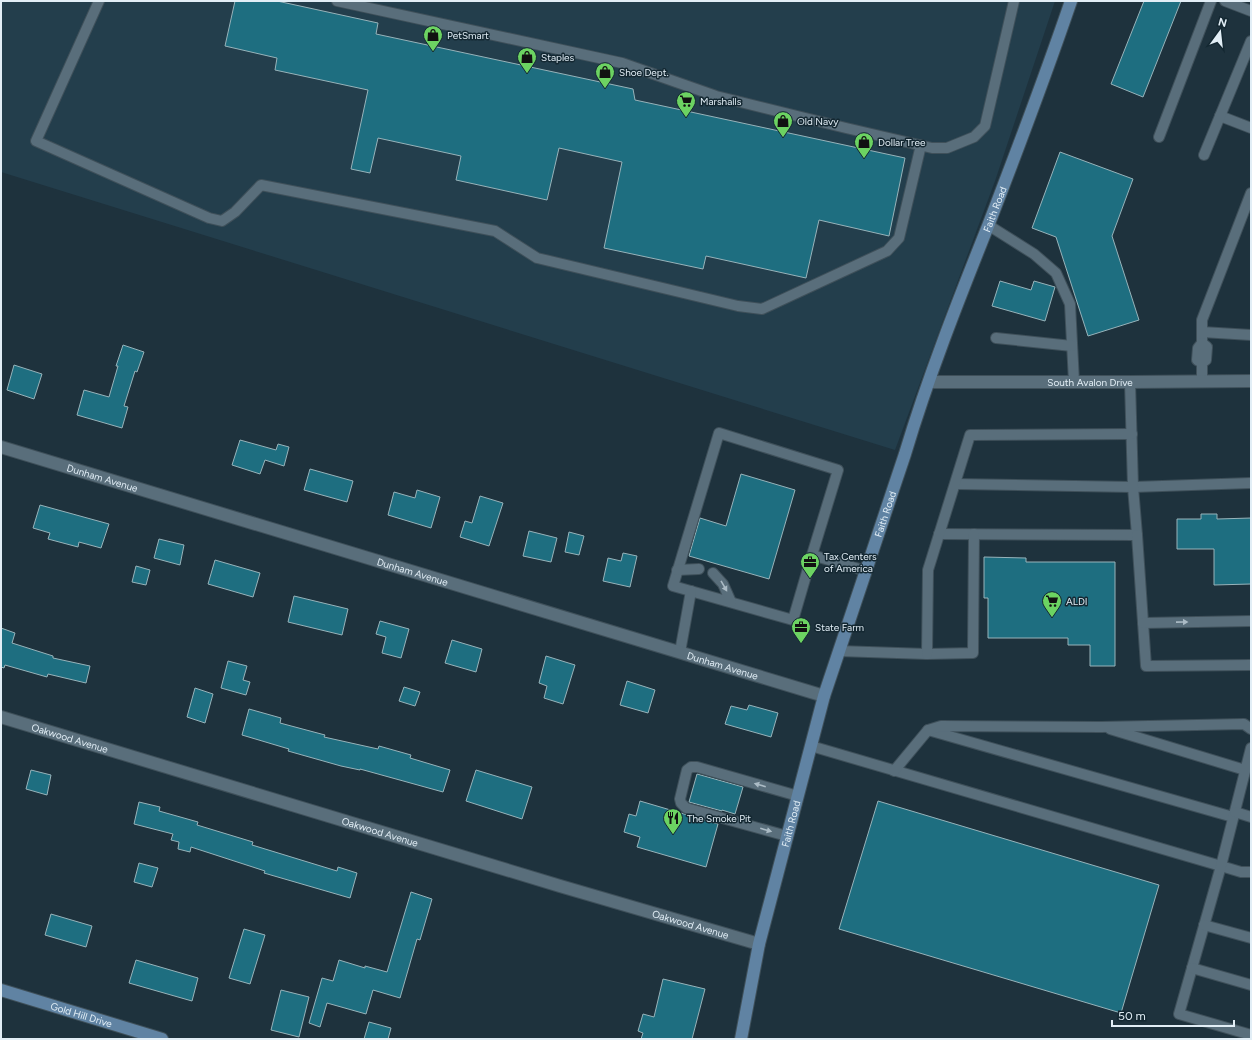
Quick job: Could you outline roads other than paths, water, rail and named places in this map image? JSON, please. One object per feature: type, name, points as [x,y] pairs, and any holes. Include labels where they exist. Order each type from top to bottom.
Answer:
[{"type":"main road","name":"Faith Road","points":[[741,1039],[759,944],[824,696],[929,382],[1071,1]]},
{"type":"main road","name":"Gold Hill Drive","points":[[1,990],[162,1039]]},
{"type":"street","name":"South Avalon Drive","points":[[929,382],[1251,381]]},
{"type":"street","name":"Dunham Avenue","points":[[1,447],[824,696]]},
{"type":"street","name":"Oakwood Avenue","points":[[1,717],[560,886],[759,944]]},
{"type":"lane","points":[[99,1],[36,141],[209,218],[222,221],[235,212],[261,185],[495,231],[537,258],[738,306],[762,309],[887,251],[899,238],[921,145]]},
{"type":"lane","points":[[337,1],[622,63],[716,96],[932,148],[947,148],[974,136],[985,126],[1014,1]]},
{"type":"lane","points":[[1159,137],[1211,1]]},
{"type":"lane","points":[[1226,1],[1251,11]]},
{"type":"lane","points":[[1204,155],[1251,41]]},
{"type":"lane","points":[[1220,116],[1251,128]]},
{"type":"lane","points":[[1202,382],[1202,363],[1206,360],[1207,347],[1202,343],[1202,320],[1251,193]]},
{"type":"lane","points":[[988,225],[1034,254],[1056,273],[1070,304],[1074,382]]},
{"type":"lane","points":[[1202,332],[1251,335]]},
{"type":"lane","points":[[996,338],[1072,346]]},
{"type":"lane","points":[[1130,382],[1133,487],[1146,666],[1251,665]]},
{"type":"lane","points":[[719,433],[838,470],[812,555],[793,620],[673,586],[719,433]]},
{"type":"lane","points":[[927,654],[928,570],[970,435],[1132,434]]},
{"type":"lane","points":[[956,484],[1133,487],[1251,483]]},
{"type":"lane","points":[[940,534],[1137,535]]},
{"type":"lane","points":[[839,651],[927,654],[973,653],[974,534]]},
{"type":"lane","points":[[812,555],[866,571]]},
{"type":"lane","points":[[677,570],[698,568]]},
{"type":"lane","points":[[713,573],[723,584],[732,602]]},
{"type":"lane","points":[[680,652],[691,591]]},
{"type":"lane","points":[[1143,623],[1251,621]]},
{"type":"lane","points":[[894,771],[928,730],[941,726],[1101,727],[1244,724],[1251,729]]},
{"type":"lane","points":[[1101,727],[1245,770]]},
{"type":"lane","points":[[928,730],[1234,815],[1251,817]]},
{"type":"lane","points":[[811,746],[1241,872],[1251,872]]},
{"type":"lane","points":[[1251,748],[1221,866],[1179,1014],[1251,1035]]},
{"type":"lane","points":[[787,836],[686,808],[680,799],[687,770],[690,767],[697,767],[798,796]]},
{"type":"lane","points":[[1204,925],[1251,938]]},
{"type":"lane","points":[[1192,968],[1251,985]]},
{"type":"place","name":"PetSmart","points":[[433,52]]},
{"type":"place","name":"Staples","points":[[527,74]]},
{"type":"place","name":"Shoe Dept.","points":[[605,89]]},
{"type":"place","name":"Marshalls","points":[[686,118]]},
{"type":"place","name":"Old Navy","points":[[783,138]]},
{"type":"place","name":"Dollar Tree","points":[[864,159]]},
{"type":"place","name":"Tax Centers of America","points":[[810,579]]},
{"type":"place","name":"ALDI","points":[[1052,618]]},
{"type":"place","name":"State Farm","points":[[801,644]]},
{"type":"place","name":"The Smoke Pit","points":[[673,835]]}]
